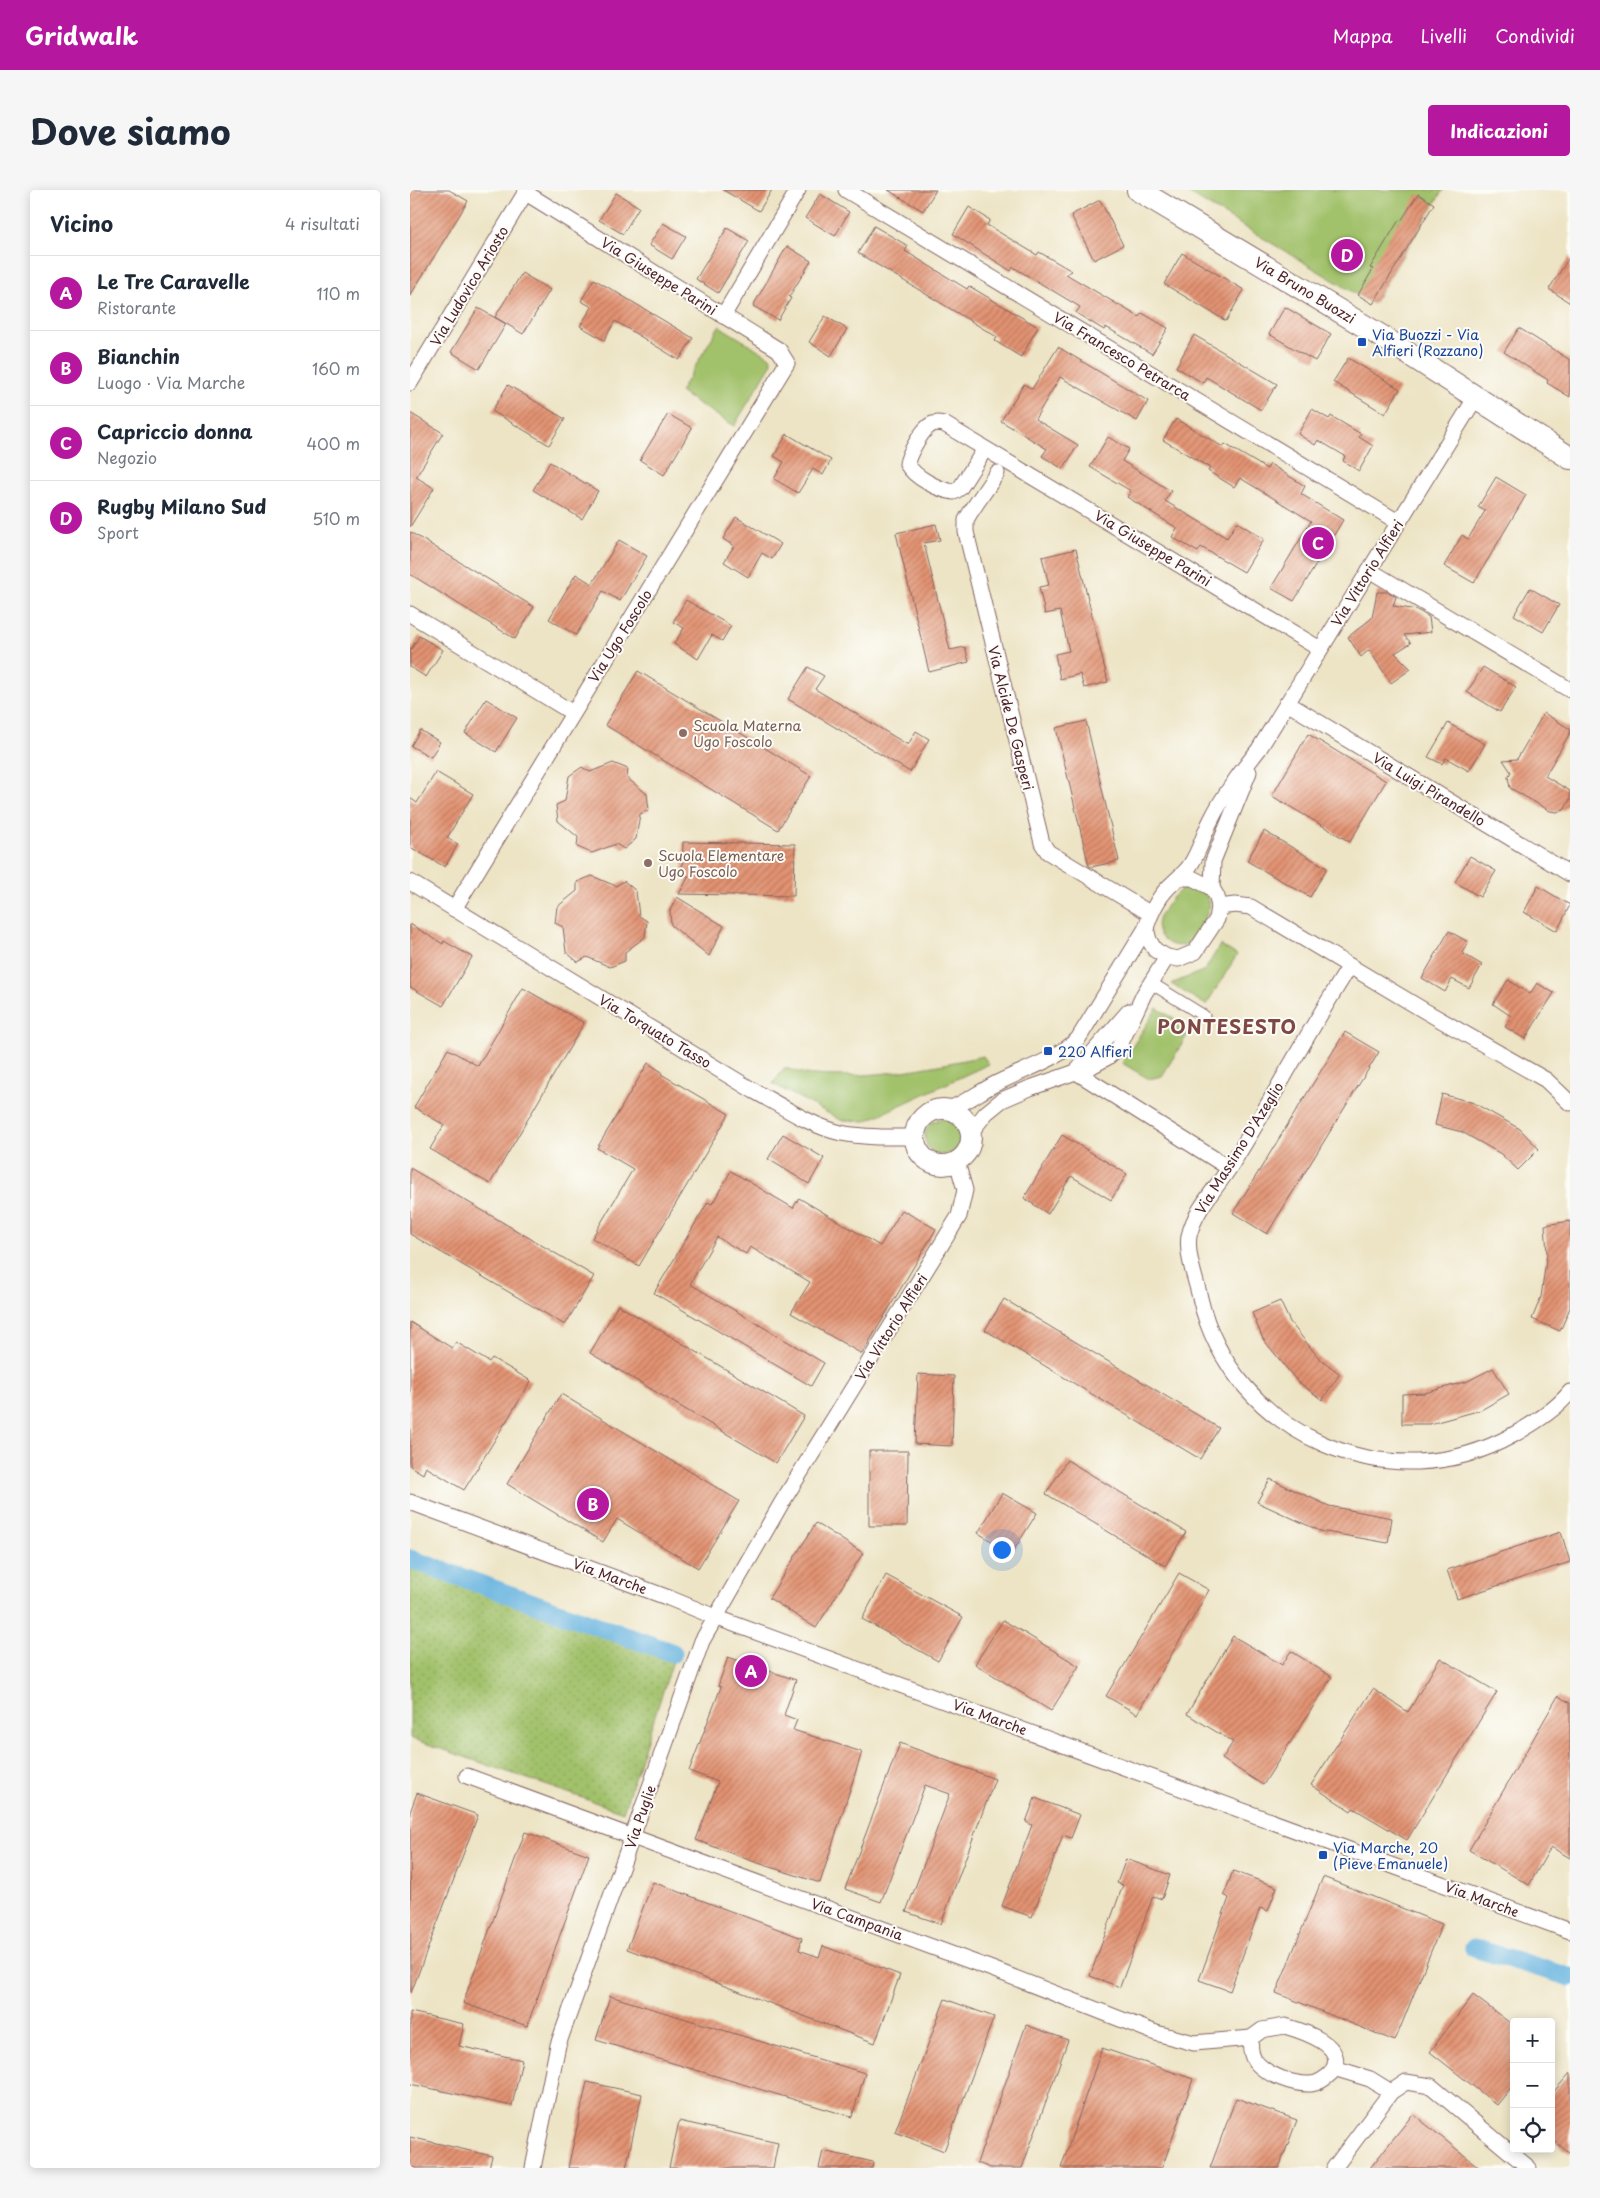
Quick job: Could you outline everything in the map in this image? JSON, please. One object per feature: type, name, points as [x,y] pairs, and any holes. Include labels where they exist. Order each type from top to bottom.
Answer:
[{"type":"main road","name":"Via Bruno Buozzi","points":[[1138,190],[1381,336],[1570,458]]},
{"type":"street","points":[[723,316],[798,190]]},
{"type":"street","name":"Via Francesco Petrarca","points":[[846,190],[1398,522]]},
{"type":"street","name":"Via Giuseppe Parini","points":[[527,192],[779,350],[787,363]]},
{"type":"street","name":"Via Ludovico Ariosto","points":[[410,383],[527,192]]},
{"type":"street","name":"Via Ugo Foscolo","points":[[454,909],[787,363]]},
{"type":"street","name":"Via Vittorio Alfieri","points":[[949,1109],[965,1104],[993,1085],[1065,1052],[1078,1039],[1167,890],[1174,882],[1181,878],[1198,853],[1209,822],[1227,791],[1259,749],[1476,396]]},
{"type":"street","name":"Via Giuseppe Parini","points":[[985,449],[960,488],[954,492],[944,491],[911,471],[907,464],[908,456],[928,426],[935,423],[944,424],[1320,649]]},
{"type":"street","name":"Via Alcide De Gasperi","points":[[997,473],[966,520],[966,532],[1042,843],[1048,852],[1148,921]]},
{"type":"street","points":[[1370,570],[1570,690]]},
{"type":"street","points":[[410,614],[573,713]]},
{"type":"street","name":"Via Luigi Pirandello","points":[[1287,703],[1570,874]]},
{"type":"street","name":"Via Vittorio Alfieri","points":[[1219,907],[1217,897],[1212,888],[1213,861],[1259,749]]},
{"type":"street","points":[[1181,878],[1192,878],[1212,888]]},
{"type":"street","name":"Via Torquato Tasso","points":[[410,882],[754,1091],[809,1121],[840,1133],[858,1136],[915,1137]]},
{"type":"street","points":[[1148,921],[1149,940],[1155,950],[1167,957],[1178,959],[1195,952],[1217,919],[1219,907],[1235,905],[1252,906],[1350,966],[1546,1080],[1570,1103]]},
{"type":"street","points":[[971,1132],[962,1116],[949,1109],[937,1110],[926,1115],[918,1125],[915,1137],[917,1148],[924,1158],[934,1164],[946,1166],[957,1162],[967,1153],[971,1132],[986,1113],[1002,1100],[1030,1088],[1090,1068],[1102,1061],[1119,1047],[1147,988],[1167,957]]},
{"type":"street","name":"Via Massimo D'Azeglio","points":[[1350,966],[1230,1168],[1198,1213],[1189,1237],[1189,1250],[1206,1320],[1224,1359],[1251,1394],[1284,1423],[1323,1445],[1365,1458],[1409,1463],[1453,1458],[1495,1445],[1534,1424],[1570,1392]]},
{"type":"street","points":[[1147,988],[1204,1016]]},
{"type":"street","points":[[1076,1072],[1230,1168]]},
{"type":"street","name":"Via Vittorio Alfieri","points":[[793,1485],[959,1216],[964,1190],[957,1162]]},
{"type":"street","name":"Via Puglie","points":[[533,2168],[558,2045],[702,1641],[793,1485]]},
{"type":"street","name":"Via Marche","points":[[410,1502],[669,1598],[715,1617],[1570,1931]]},
{"type":"street","name":"Via Campania","points":[[467,1776],[983,1966],[1156,2033],[1194,2043],[1251,2038],[1262,2030],[1285,2026],[1300,2030],[1327,2044],[1335,2057],[1334,2068]]},
{"type":"street","points":[[1251,2038],[1250,2048],[1254,2060],[1282,2078],[1312,2084],[1326,2078],[1334,2068],[1370,2079],[1391,2092]]},
{"type":"street","points":[[1334,2168],[1391,2092],[1406,2082],[1431,2086],[1529,2168]]},
{"type":"green space","points":[[1183,190],[1443,190],[1373,304]]},
{"type":"green space","points":[[719,326],[770,357],[772,363],[734,426],[680,392]]},
{"type":"green space","points":[[1188,887],[1203,891],[1208,899],[1208,911],[1197,933],[1190,942],[1178,946],[1172,945],[1166,942],[1159,933],[1157,927],[1158,920],[1175,895]]},
{"type":"green space","points":[[1220,945],[1237,955],[1206,1005],[1171,984],[1205,970]]},
{"type":"green space","points":[[1157,1008],[1191,1029],[1162,1076],[1149,1079],[1122,1063]]},
{"type":"green space","points":[[983,1056],[989,1064],[866,1121],[841,1120],[773,1084],[784,1068],[810,1075],[878,1074]]},
{"type":"green space","points":[[943,1119],[950,1120],[956,1124],[960,1130],[960,1144],[956,1150],[950,1154],[943,1155],[936,1154],[930,1150],[926,1144],[925,1137],[926,1130],[930,1124],[936,1120]]},
{"type":"green space","points":[[410,1561],[675,1655],[623,1812],[410,1738]]},
{"type":"building","points":[[410,190],[449,190],[468,201],[410,296]]},
{"type":"building","points":[[723,190],[772,190],[759,211]]},
{"type":"building","points":[[888,190],[936,190],[923,211]]},
{"type":"building","points":[[616,193],[639,207],[623,234],[599,220]]},
{"type":"building","points":[[820,194],[849,212],[835,236],[805,218]]},
{"type":"building","points":[[1418,194],[1434,204],[1373,304],[1358,295],[1373,269],[1370,268],[1399,220],[1401,221]]},
{"type":"building","points":[[1100,200],[1123,245],[1094,260],[1071,215]]},
{"type":"building","points":[[969,207],[990,220],[987,225],[1037,255],[1039,252],[1072,271],[1066,274],[1139,317],[1142,313],[1168,328],[1152,354],[1106,327],[1104,330],[1076,313],[1080,307],[1013,267],[1011,271],[953,234]]},
{"type":"building","points":[[663,223],[686,236],[672,259],[649,245]]},
{"type":"building","points":[[874,226],[908,246],[905,251],[967,289],[969,286],[1038,327],[1021,357],[995,341],[997,337],[858,253]]},
{"type":"building","points":[[727,228],[749,241],[718,293],[696,279]]},
{"type":"building","points":[[787,246],[811,261],[789,297],[791,298],[778,320],[753,306]]},
{"type":"building","points":[[1182,253],[1244,290],[1226,321],[1164,284]]},
{"type":"building","points":[[1570,256],[1570,303],[1549,289]]},
{"type":"building","points":[[522,273],[550,290],[523,334],[495,317]]},
{"type":"building","points":[[594,279],[693,338],[679,360],[615,321],[604,340],[580,326],[592,307],[581,301]]},
{"type":"building","points":[[1285,307],[1331,334],[1315,361],[1269,334]]},
{"type":"building","points":[[478,308],[506,324],[479,369],[451,352]]},
{"type":"building","points":[[825,316],[847,329],[831,356],[809,342]]},
{"type":"building","points":[[1519,328],[1570,360],[1570,397],[1547,383],[1548,380],[1504,352]]},
{"type":"building","points":[[1194,335],[1277,384],[1261,410],[1206,377],[1203,383],[1176,367]]},
{"type":"building","points":[[1058,347],[1148,401],[1137,421],[1060,377],[1035,419],[1078,445],[1063,469],[1042,456],[1047,449],[1001,421],[1024,384],[1032,389]]},
{"type":"building","points":[[1348,358],[1400,389],[1385,414],[1333,382]]},
{"type":"building","points":[[508,385],[565,419],[549,445],[492,411]]},
{"type":"building","points":[[1312,409],[1329,419],[1331,416],[1361,434],[1359,437],[1373,446],[1359,471],[1343,461],[1345,456],[1318,440],[1315,445],[1298,434]]},
{"type":"building","points":[[410,413],[443,433],[416,477],[434,488],[410,527]]},
{"type":"building","points":[[668,414],[692,428],[664,475],[640,460]]},
{"type":"building","points":[[1176,419],[1223,447],[1225,444],[1267,469],[1270,464],[1305,486],[1301,494],[1343,520],[1294,601],[1271,588],[1311,521],[1240,478],[1234,487],[1208,471],[1210,468],[1163,440]]},
{"type":"building","points":[[787,434],[831,460],[823,475],[813,469],[798,493],[774,479],[784,462],[774,456]]},
{"type":"building","points":[[1108,437],[1129,449],[1122,461],[1171,491],[1165,501],[1227,538],[1237,522],[1264,539],[1244,572],[1201,547],[1198,552],[1172,537],[1177,528],[1127,497],[1131,491],[1090,467]]},
{"type":"building","points":[[550,462],[598,491],[582,519],[533,490]]},
{"type":"building","points":[[1496,477],[1526,495],[1474,583],[1444,566],[1462,535],[1468,539],[1485,511],[1478,507]]},
{"type":"building","points":[[736,517],[781,544],[772,559],[762,553],[748,577],[724,562],[734,546],[723,539]]},
{"type":"building","points":[[936,524],[940,540],[924,543],[950,650],[965,647],[969,662],[929,672],[896,533]]},
{"type":"building","points":[[410,532],[534,607],[515,639],[410,574]]},
{"type":"building","points":[[619,540],[647,556],[620,601],[603,591],[576,635],[549,619],[576,574],[592,584]]},
{"type":"building","points":[[1076,549],[1108,682],[1084,688],[1080,674],[1060,679],[1055,654],[1069,651],[1060,611],[1045,614],[1039,587],[1049,585],[1042,557]]},
{"type":"building","points":[[1530,588],[1559,605],[1543,632],[1514,615]]},
{"type":"building","points":[[1377,592],[1388,592],[1396,597],[1393,606],[1417,610],[1429,617],[1431,632],[1404,635],[1411,643],[1395,653],[1411,669],[1391,683],[1369,650],[1361,657],[1348,637],[1372,618]]},
{"type":"building","points":[[686,600],[731,626],[722,641],[712,635],[698,659],[674,644],[684,628],[673,622]]},
{"type":"building","points":[[419,636],[443,650],[426,677],[410,667],[410,651]]},
{"type":"building","points":[[808,667],[824,676],[815,689],[908,745],[916,731],[929,739],[910,772],[788,699]]},
{"type":"building","points":[[1483,667],[1516,687],[1500,712],[1467,692]]},
{"type":"building","points":[[638,671],[811,776],[778,830],[605,725]]},
{"type":"building","points":[[486,699],[517,718],[496,752],[465,733]]},
{"type":"building","points":[[1544,713],[1570,729],[1570,733],[1545,776],[1570,791],[1570,800],[1564,810],[1557,812],[1550,811],[1510,788],[1508,777],[1511,772],[1503,760],[1517,759]]},
{"type":"building","points":[[1086,721],[1119,861],[1091,867],[1089,866],[1056,728]]},
{"type":"building","points":[[1448,723],[1485,744],[1469,771],[1446,758],[1442,764],[1428,757]]},
{"type":"building","points":[[420,730],[440,742],[431,757],[411,746]]},
{"type":"building","points":[[1308,734],[1386,781],[1350,842],[1272,796]]},
{"type":"building","points":[[613,763],[628,769],[627,778],[647,794],[649,810],[640,814],[636,839],[624,849],[616,844],[592,853],[577,847],[578,837],[558,821],[556,805],[565,801],[569,776],[582,767],[590,772]]},
{"type":"building","points":[[436,772],[473,794],[447,838],[458,844],[445,867],[410,847],[410,798],[417,803]]},
{"type":"building","points":[[1264,831],[1327,868],[1310,897],[1247,861]]},
{"type":"building","points":[[683,842],[795,844],[794,896],[679,894],[689,876],[682,876]]},
{"type":"building","points":[[1470,856],[1496,871],[1480,897],[1455,882]]},
{"type":"building","points":[[592,876],[616,886],[624,881],[636,891],[639,916],[647,921],[645,937],[625,952],[625,961],[610,967],[587,957],[578,962],[566,952],[563,927],[555,923],[557,907],[577,891],[577,882]]},
{"type":"building","points":[[1538,886],[1570,905],[1557,931],[1524,912]]},
{"type":"building","points":[[677,897],[724,926],[709,956],[671,925],[670,910]]},
{"type":"building","points":[[410,924],[443,944],[444,941],[472,957],[443,1006],[410,987]]},
{"type":"building","points":[[1449,931],[1468,942],[1462,953],[1482,965],[1469,988],[1452,979],[1445,992],[1422,978]]},
{"type":"building","points":[[1508,980],[1530,994],[1537,983],[1554,993],[1525,1039],[1505,1027],[1511,1016],[1493,1004]]},
{"type":"building","points":[[523,988],[584,1023],[490,1184],[430,1149],[444,1125],[414,1107],[448,1049],[478,1066]]},
{"type":"building","points":[[1345,1032],[1379,1052],[1267,1234],[1233,1213]]},
{"type":"building","points":[[648,1063],[662,1072],[661,1074],[729,1114],[639,1266],[592,1238],[633,1169],[597,1148]]},
{"type":"building","points":[[1442,1094],[1474,1103],[1520,1129],[1539,1149],[1518,1170],[1501,1154],[1462,1132],[1435,1125]]},
{"type":"building","points":[[783,1134],[824,1158],[809,1184],[768,1159]]},
{"type":"building","points":[[1062,1135],[1127,1174],[1111,1200],[1071,1176],[1048,1214],[1024,1198]]},
{"type":"building","points":[[410,1168],[594,1276],[565,1325],[410,1234]]},
{"type":"building","points":[[731,1171],[793,1208],[799,1198],[880,1246],[902,1210],[936,1229],[862,1354],[791,1313],[810,1282],[750,1247],[746,1254],[717,1237],[690,1284],[824,1363],[811,1386],[654,1293],[708,1202],[712,1204]]},
{"type":"building","points":[[1570,1221],[1570,1308],[1560,1331],[1532,1319],[1541,1297],[1547,1253],[1545,1225]]},
{"type":"building","points":[[1004,1299],[1219,1428],[1200,1459],[985,1330]]},
{"type":"building","points":[[1280,1301],[1290,1322],[1318,1357],[1340,1374],[1322,1400],[1296,1380],[1263,1339],[1252,1313]]},
{"type":"building","points":[[618,1305],[804,1416],[776,1463],[590,1353]]},
{"type":"building","points":[[410,1322],[452,1348],[456,1342],[489,1362],[492,1358],[531,1381],[464,1490],[426,1467],[423,1474],[410,1466]]},
{"type":"building","points":[[1493,1368],[1509,1394],[1481,1410],[1430,1424],[1402,1424],[1402,1394],[1425,1393],[1468,1381]]},
{"type":"building","points":[[918,1374],[954,1376],[952,1446],[915,1444]]},
{"type":"building","points":[[561,1394],[739,1501],[698,1568],[617,1519],[603,1542],[507,1484]]},
{"type":"building","points":[[869,1451],[908,1451],[907,1526],[869,1526]]},
{"type":"building","points":[[1067,1460],[1186,1532],[1165,1566],[1046,1494]]},
{"type":"building","points":[[1270,1479],[1329,1506],[1392,1518],[1388,1543],[1320,1531],[1257,1502]]},
{"type":"building","points":[[1002,1493],[1037,1513],[1012,1553],[978,1533]]},
{"type":"building","points":[[816,1523],[863,1553],[816,1628],[769,1598]]},
{"type":"building","points":[[1561,1532],[1570,1562],[1457,1599],[1447,1570]]},
{"type":"building","points":[[1179,1573],[1209,1590],[1137,1714],[1106,1696]]},
{"type":"building","points":[[886,1575],[963,1617],[938,1661],[862,1619]]},
{"type":"building","points":[[1003,1620],[1079,1666],[1051,1711],[975,1664]]},
{"type":"building","points":[[1233,1636],[1282,1665],[1291,1651],[1332,1677],[1263,1785],[1222,1759],[1233,1742],[1187,1714]]},
{"type":"building","points":[[728,1657],[796,1680],[784,1715],[797,1720],[793,1730],[862,1752],[820,1883],[696,1840],[718,1782],[689,1771],[721,1687],[718,1686]]},
{"type":"building","points":[[1440,1658],[1497,1692],[1407,1840],[1353,1808],[1351,1811],[1311,1785],[1373,1689],[1408,1712]]},
{"type":"building","points":[[1558,1696],[1570,1703],[1570,1858],[1551,1847],[1529,1885],[1469,1850]]},
{"type":"building","points":[[900,1743],[995,1779],[941,1924],[906,1912],[950,1794],[925,1785],[881,1902],[845,1889]]},
{"type":"building","points":[[417,1793],[478,1815],[411,1993],[410,1812]]},
{"type":"building","points":[[1035,1798],[1080,1815],[1071,1838],[1063,1835],[1032,1917],[1002,1906],[1032,1825],[1026,1822]]},
{"type":"building","points":[[525,1832],[589,1855],[527,2026],[463,2003]]},
{"type":"building","points":[[1126,1859],[1170,1875],[1162,1899],[1153,1896],[1120,1987],[1090,1976],[1123,1885],[1117,1883]]},
{"type":"building","points":[[1233,1871],[1277,1887],[1268,1911],[1260,1908],[1230,1991],[1199,1980],[1229,1898],[1224,1895]]},
{"type":"building","points":[[1323,1877],[1442,1924],[1395,2041],[1276,1993]]},
{"type":"building","points":[[653,1882],[802,1938],[799,1950],[819,1957],[823,1946],[900,1975],[875,2043],[627,1949]]},
{"type":"building","points":[[1473,1995],[1510,2023],[1510,2089],[1497,2105],[1430,2052]]},
{"type":"building","points":[[610,1996],[865,2073],[852,2117],[596,2040]]},
{"type":"building","points":[[945,1999],[994,2017],[944,2151],[895,2132]]},
{"type":"building","points":[[410,2012],[464,2024],[459,2046],[522,2060],[512,2106],[410,2084]]},
{"type":"building","points":[[1026,2025],[1068,2040],[1022,2168],[991,2168],[977,2163]]},
{"type":"building","points":[[1102,2048],[1193,2079],[1162,2168],[1061,2168]]},
{"type":"building","points":[[1570,2073],[1570,2154],[1555,2141],[1555,2090]]},
{"type":"building","points":[[587,2082],[642,2094],[626,2168],[568,2168]]},
{"type":"building","points":[[1236,2098],[1297,2120],[1279,2168],[1210,2168]]},
{"type":"building","points":[[1413,2114],[1480,2168],[1370,2168]]},
{"type":"building","points":[[679,2121],[778,2143],[773,2168],[669,2168]]},
{"type":"building","points":[[410,2137],[492,2156],[489,2168],[410,2168]]},
{"type":"building","points":[[823,2151],[873,2162],[872,2168],[819,2168]]},
{"type":"waterway","points":[[410,1559],[673,1653]]},
{"type":"waterway","points":[[1474,1948],[1570,1977]]},
{"type":"place","name":"Rugby Milano Sud","points":[[1347,255]]},
{"type":"place","name":"Via Buozzi - Via Alfieri (Rozzano)","points":[[1362,342]]},
{"type":"place","name":"Capriccio donna","points":[[1318,543]]},
{"type":"place","name":"Scuola Materna Ugo Foscolo","points":[[683,733]]},
{"type":"place","name":"Scuola Elementare Ugo Foscolo","points":[[648,863]]},
{"type":"place","name":"220 Alfieri","points":[[1048,1051]]},
{"type":"place","name":"Bianchin","points":[[593,1504]]},
{"type":"place","name":"Le Tre Caravelle","points":[[751,1671]]},
{"type":"place","name":"Via Marche, 20 (Pieve Emanuele)","points":[[1323,1855]]},
{"type":"district","name":"PONTESESTO","points":[[1227,1026]]}]
